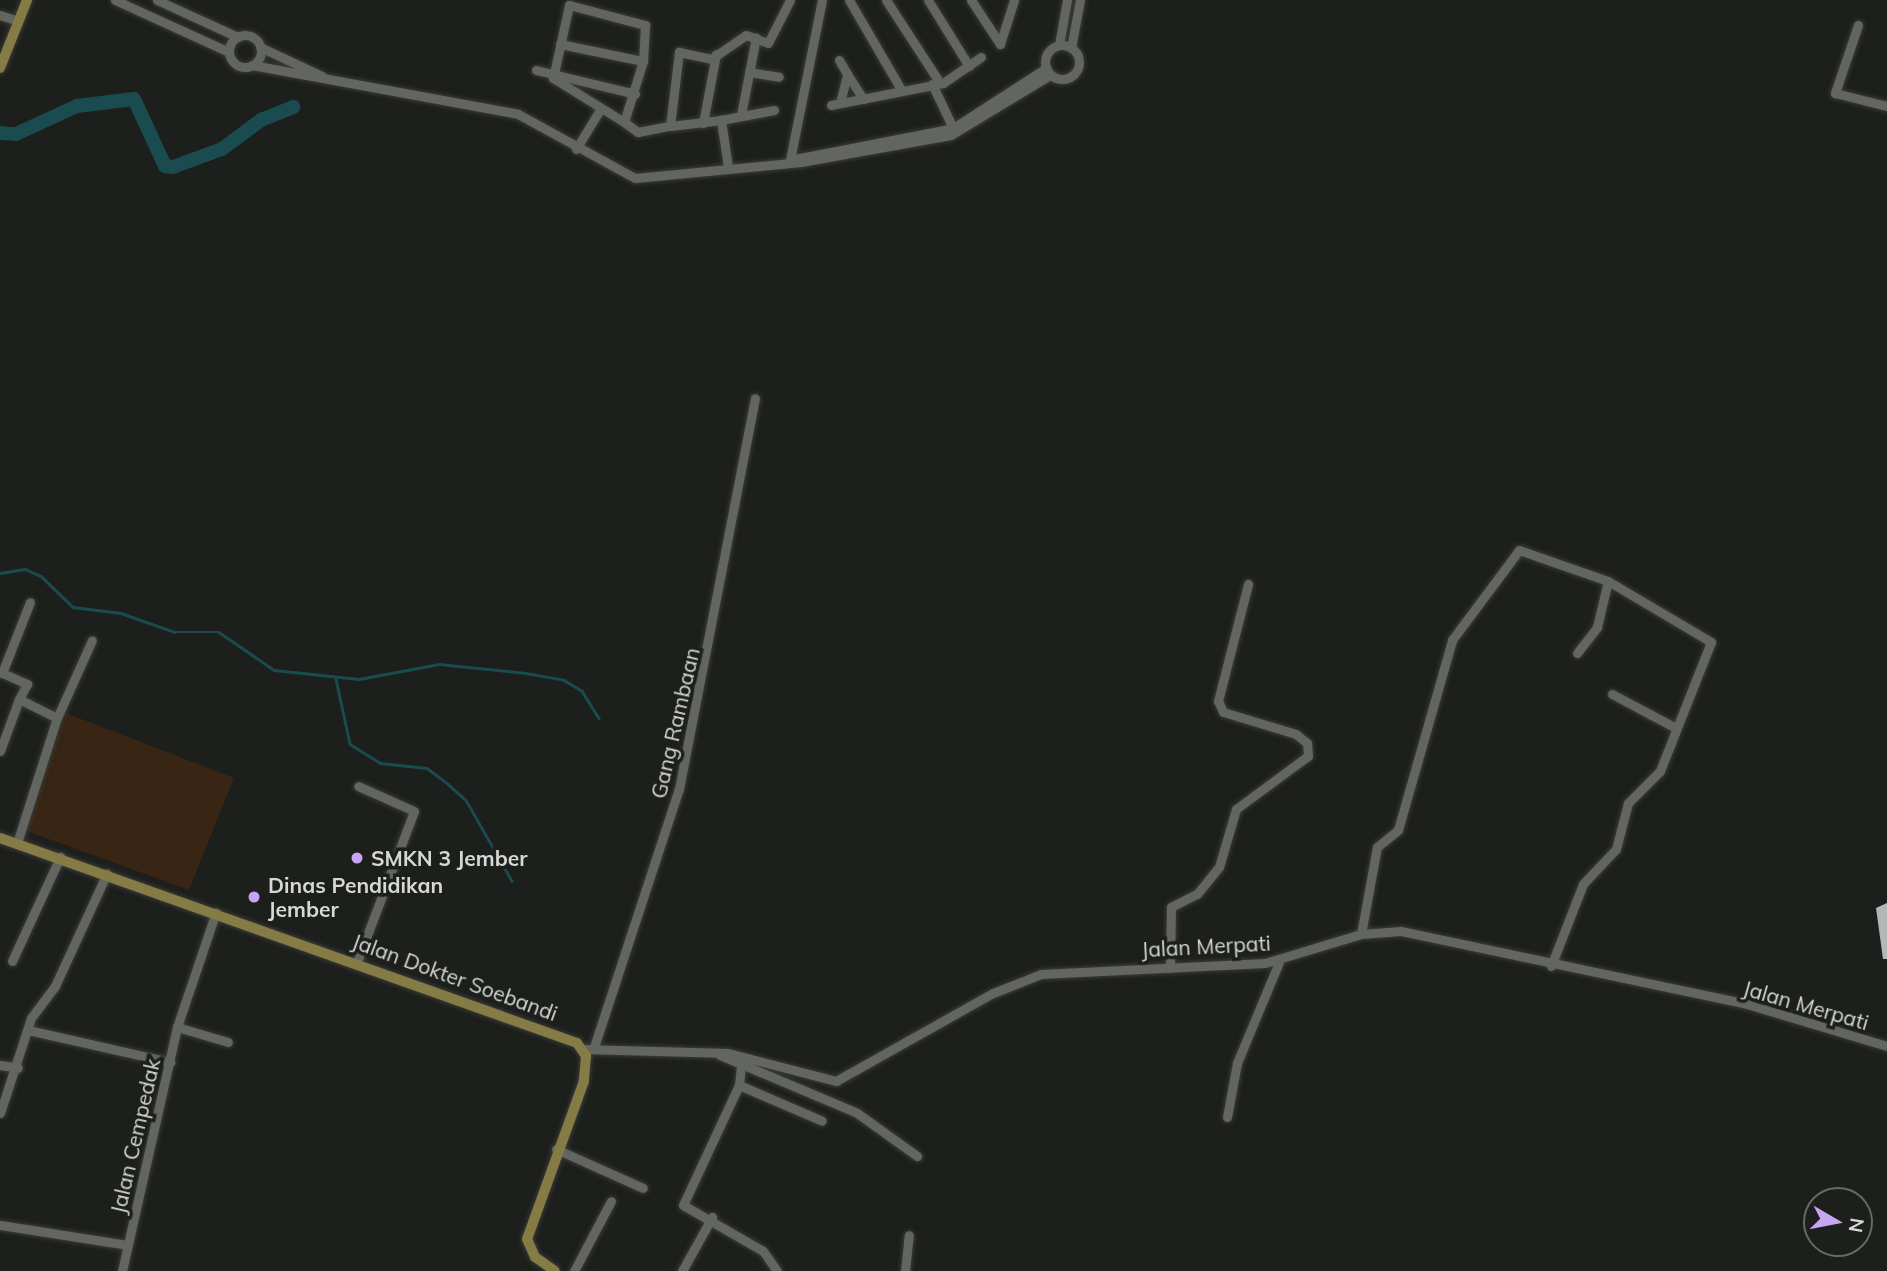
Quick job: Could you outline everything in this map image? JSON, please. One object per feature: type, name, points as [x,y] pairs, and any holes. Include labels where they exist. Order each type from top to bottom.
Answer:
[{"type":"main road","points":[[0,68],[5,39],[18,21],[27,0]]},
{"type":"main road","name":"Jalan Dokter Soebandi","points":[[0,838],[357,962],[569,1038],[588,1048]]},
{"type":"main road","points":[[555,1271],[535,1257],[527,1239],[556,1149],[584,1081],[588,1048]]},
{"type":"street","points":[[115,0],[229,52],[239,66],[252,65],[295,78],[324,77],[518,114],[576,149],[635,178],[790,160],[958,134],[1048,71]]},
{"type":"street","points":[[157,0],[237,37],[249,36],[260,47],[324,77]]},
{"type":"street","points":[[670,126],[679,52],[711,59],[746,35],[768,43],[790,0]]},
{"type":"street","points":[[790,160],[822,0]]},
{"type":"street","points":[[849,0],[902,91]]},
{"type":"street","points":[[886,0],[936,84],[953,128]]},
{"type":"street","points":[[928,0],[969,66]]},
{"type":"street","points":[[971,0],[1000,44],[1014,0]]},
{"type":"street","points":[[1059,45],[1067,0]]},
{"type":"street","points":[[1071,48],[1080,0]]},
{"type":"street","points":[[553,78],[569,5],[643,22],[643,61],[635,94],[624,122]]},
{"type":"street","points":[[0,15],[18,21]]},
{"type":"street","points":[[1858,25],[1835,93],[1887,106]]},
{"type":"street","points":[[229,52],[237,37]]},
{"type":"street","points":[[741,116],[756,37]]},
{"type":"street","points":[[560,44],[643,61]]},
{"type":"street","points":[[1059,45],[1071,48],[1079,59],[1076,72],[1065,79],[1048,71],[1047,52],[1059,45]]},
{"type":"street","points":[[252,65],[260,47]]},
{"type":"street","points":[[704,123],[716,54]]},
{"type":"street","points":[[846,74],[836,104],[936,84],[981,57]]},
{"type":"street","points":[[839,60],[863,99]]},
{"type":"street","points":[[536,71],[553,78],[638,132],[774,110]]},
{"type":"street","points":[[790,160],[953,128],[1048,71]]},
{"type":"street","points":[[750,72],[779,77]]},
{"type":"street","points":[[553,78],[635,94]]},
{"type":"street","points":[[576,149],[601,108]]},
{"type":"street","points":[[721,120],[728,167]]},
{"type":"street","name":"Gang Rambaan","points":[[588,1048],[679,789],[755,398]]},
{"type":"street","points":[[1361,934],[1377,847],[1398,830],[1459,626],[1516,550],[1608,581],[1711,642],[1674,727],[1660,771],[1625,810],[1612,858],[1583,884],[1551,966]]},
{"type":"street","points":[[1577,653],[1597,627],[1608,581]]},
{"type":"street","points":[[1170,968],[1171,906],[1197,894],[1219,867],[1236,809],[1308,756],[1307,743],[1297,734],[1223,712],[1218,701],[1248,584]]},
{"type":"street","points":[[0,751],[27,684],[1,673],[30,602]]},
{"type":"street","points":[[17,843],[57,718],[92,640]]},
{"type":"street","points":[[1612,694],[1674,727]]},
{"type":"street","points":[[19,699],[57,718]]},
{"type":"street","points":[[357,962],[414,811],[358,786]]},
{"type":"street","points":[[12,961],[60,857]]},
{"type":"street","points":[[0,1113],[18,1068],[28,1030],[107,873]]},
{"type":"street","name":"Jalan Cempedak","points":[[0,1225],[128,1245],[177,1027],[216,912]]},
{"type":"street","name":"Jalan Merpati","points":[[588,1048],[716,1053],[836,1081],[1026,978],[1072,969],[1170,968],[1279,962],[1361,934],[1428,934],[1551,966],[1747,1004],[1887,1046]]},
{"type":"street","points":[[1227,1117],[1237,1063],[1279,962]]},
{"type":"street","points":[[177,1027],[228,1042]]},
{"type":"street","points":[[28,1030],[170,1062]]},
{"type":"street","points":[[716,1053],[741,1066],[857,1112],[917,1156]]},
{"type":"street","points":[[0,1065],[18,1068]]},
{"type":"street","points":[[741,1066],[739,1085],[683,1205],[712,1217],[763,1251],[778,1271]]},
{"type":"street","points":[[739,1085],[821,1121]]},
{"type":"street","points":[[556,1149],[643,1188]]},
{"type":"street","points":[[574,1271],[611,1200]]},
{"type":"street","points":[[682,1271],[712,1217]]},
{"type":"street","points":[[905,1271],[909,1235]]},
{"type":"street","points":[[122,1271],[128,1245]]},
{"type":"shaded area","points":[[66,713],[234,778],[189,890],[24,830]]},
{"type":"building","points":[[1887,903],[1887,959],[1883,959],[1876,908]]},
{"type":"waterway","points":[[0,133],[16,134],[77,106],[134,99],[165,166],[173,167],[222,149],[261,120],[294,107]]},
{"type":"waterway","points":[[0,573],[25,569],[41,576],[73,607],[121,613],[175,632],[219,632],[274,670],[359,679],[439,664],[526,673],[564,680],[582,691],[599,718]]},
{"type":"waterway","points":[[336,679],[350,744],[380,763],[427,768],[448,784],[466,800],[512,881]]},
{"type":"place","name":"SMKN 3 Jember","points":[[357,858]]},
{"type":"place","name":"Dinas Pendidikan Jember","points":[[254,897]]}]
